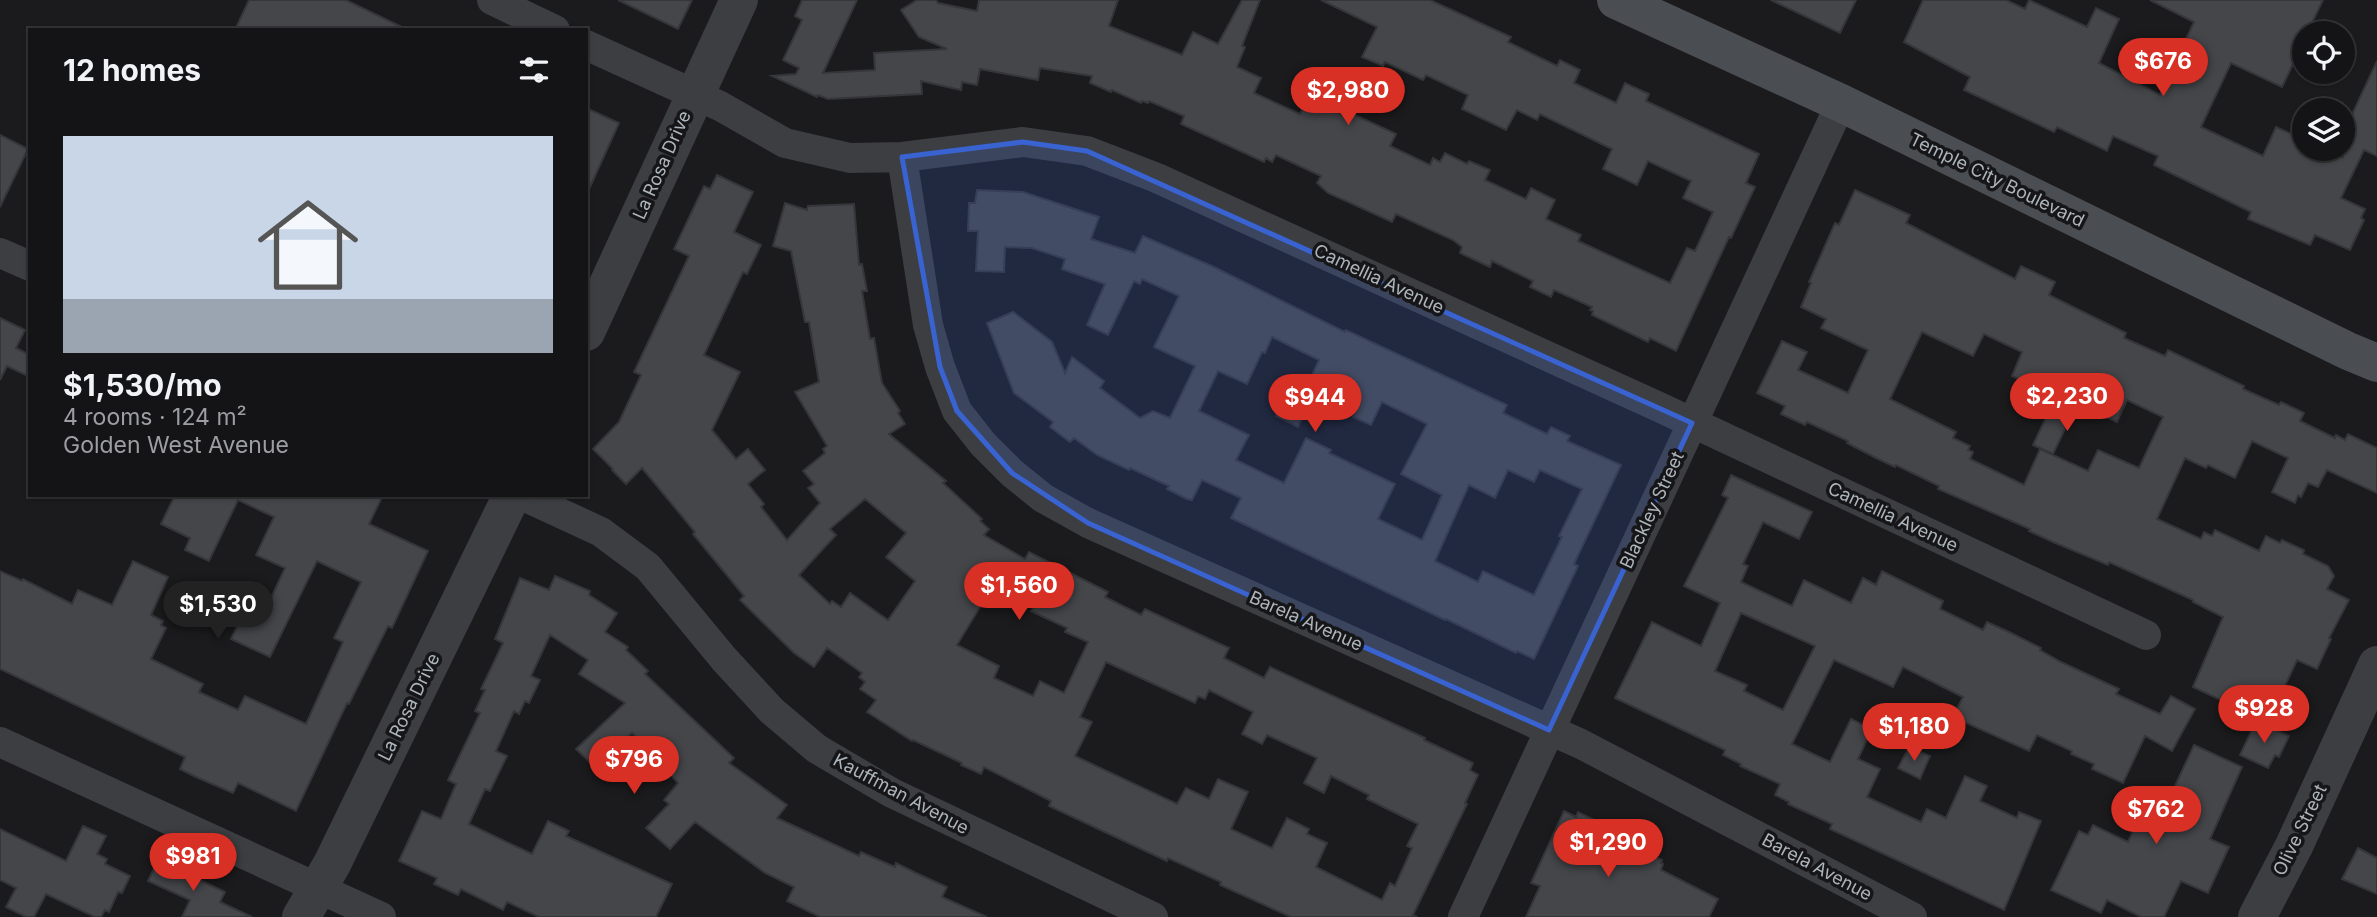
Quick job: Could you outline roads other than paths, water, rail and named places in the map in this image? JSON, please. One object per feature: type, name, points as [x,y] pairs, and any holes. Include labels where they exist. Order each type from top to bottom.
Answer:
[{"type":"main road","name":"Temple City Boulevard","points":[[1616,0],[1841,103],[2377,363]]},
{"type":"street","points":[[492,0],[551,28]]},
{"type":"street","name":"La Rosa Drive","points":[[588,328],[739,0]]},
{"type":"street","name":"Camellia Avenue","points":[[588,46],[720,106],[785,143],[850,158],[902,157],[1023,142],[1087,151],[1157,178],[2146,635]]},
{"type":"street","name":"Blackley Street","points":[[1463,917],[1841,103]]},
{"type":"street","name":"Barela Avenue","points":[[902,157],[928,325],[957,411],[1012,473],[1043,498],[1088,523],[1549,730],[1912,917]]},
{"type":"street","points":[[0,253],[28,266]]},
{"type":"street","name":"La Rosa Drive","points":[[310,903],[511,497]]},
{"type":"street","name":"Kauffman Avenue","points":[[525,497],[601,532],[648,567],[724,659],[772,711],[817,749],[892,793],[1153,917]]},
{"type":"street","name":"Olive Street","points":[[2257,917],[2294,846],[2377,665]]},
{"type":"street","points":[[0,741],[310,903],[381,917]]}]
